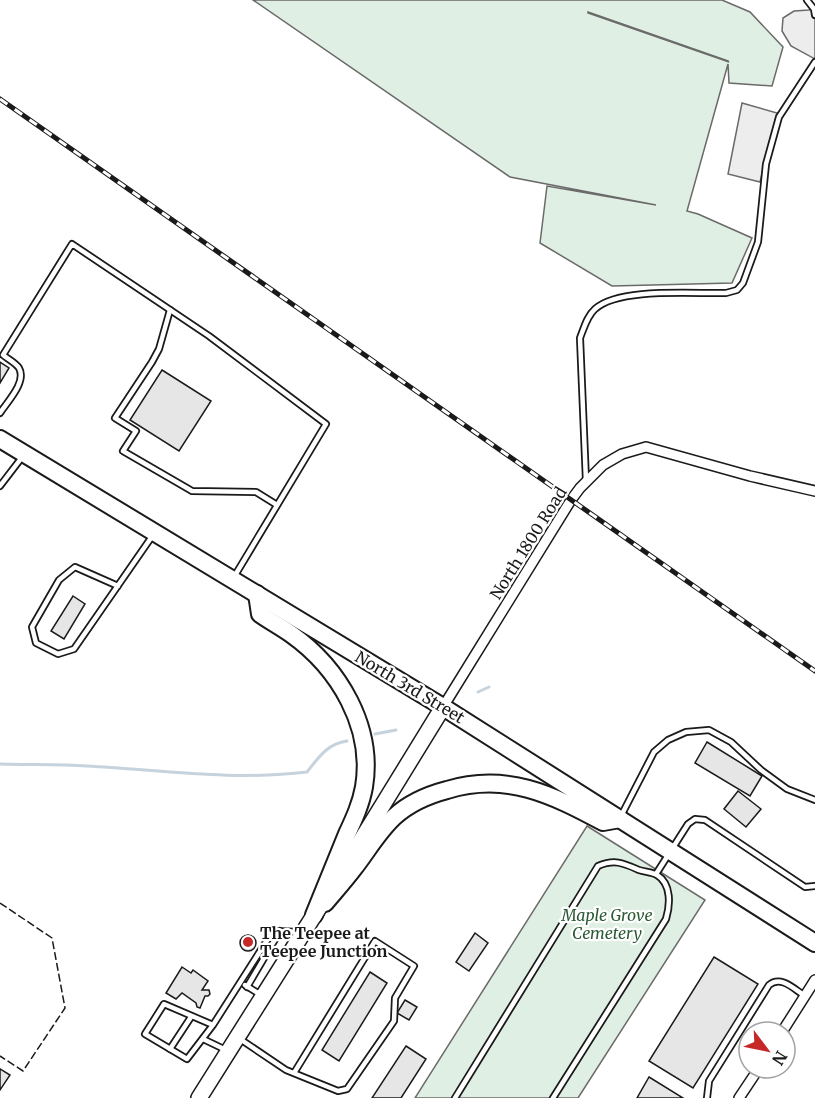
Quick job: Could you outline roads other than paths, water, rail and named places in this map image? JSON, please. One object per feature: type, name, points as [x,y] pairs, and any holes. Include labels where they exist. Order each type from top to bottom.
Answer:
[{"type":"highway","name":"North 3rd Street","points":[[0,439],[443,707],[815,943]]},
{"type":"highway","points":[[257,594],[260,614],[292,634],[317,656],[333,675],[359,721],[363,738],[366,769],[360,805],[314,915]]},
{"type":"highway","points":[[314,915],[396,815],[417,801],[437,793],[466,784],[493,782],[560,799],[603,822],[620,819]]},
{"type":"main road","points":[[199,1098],[443,707]]},
{"type":"street","name":"North 1800 Road","points":[[443,707],[568,505],[586,481],[613,459],[646,447],[780,484],[815,491]]},
{"type":"street","points":[[789,1020],[815,980]]},
{"type":"street","points":[[739,1098],[751,1080]]},
{"type":"lane","points":[[807,0],[814,9],[815,15]]},
{"type":"lane","points":[[586,481],[580,338],[589,317],[595,308],[613,299],[631,295],[726,293],[737,290],[758,242],[766,164],[779,117],[815,62]]},
{"type":"lane","points":[[0,413],[16,390],[21,376],[18,367],[3,355],[72,244],[209,336],[326,424],[232,580]]},
{"type":"lane","points":[[170,310],[159,349],[115,418],[136,431],[123,451],[192,491],[256,492],[278,505]]},
{"type":"lane","points":[[0,486],[24,454]]},
{"type":"lane","points":[[118,586],[75,567],[59,580],[32,627],[36,643],[58,654],[74,649],[118,586],[154,532]]},
{"type":"lane","points":[[620,819],[654,752],[668,740],[686,732],[709,730],[731,742],[761,770],[788,789],[815,800]]},
{"type":"lane","points":[[656,874],[688,824],[695,819],[705,819],[805,887],[815,886]]},
{"type":"lane","points":[[455,1098],[598,866],[609,861],[622,862],[642,871],[656,874],[669,894],[670,908],[666,919],[553,1098]]},
{"type":"lane","points":[[213,1025],[164,1004],[145,1034],[187,1059],[213,1025],[273,931],[304,932]]},
{"type":"lane","points":[[247,987],[280,932]]},
{"type":"lane","points":[[237,1037],[294,1073],[338,1091],[347,1089],[394,1021],[395,998],[414,966],[375,941],[294,1073]]},
{"type":"lane","points":[[707,1098],[709,1081],[769,985],[774,981],[781,981],[804,996]]},
{"type":"lane","points":[[241,983],[263,996]]},
{"type":"lane","points":[[170,1048],[191,1017]]},
{"type":"lane","points":[[203,1039],[229,1051]]},
{"type":"waterway","points":[[478,692],[489,687]]},
{"type":"waterway","points":[[375,734],[396,730]]},
{"type":"waterway","points":[[0,764],[76,765],[197,774],[280,774],[307,772],[329,748],[347,741]]},
{"type":"railway","points":[[0,99],[815,671]]},
{"type":"place","name":"The Teepee at Teepee Junction","points":[[248,942]]},
{"type":"park label","name":"Maple Grove Cemetery","points":[[607,924]]}]
